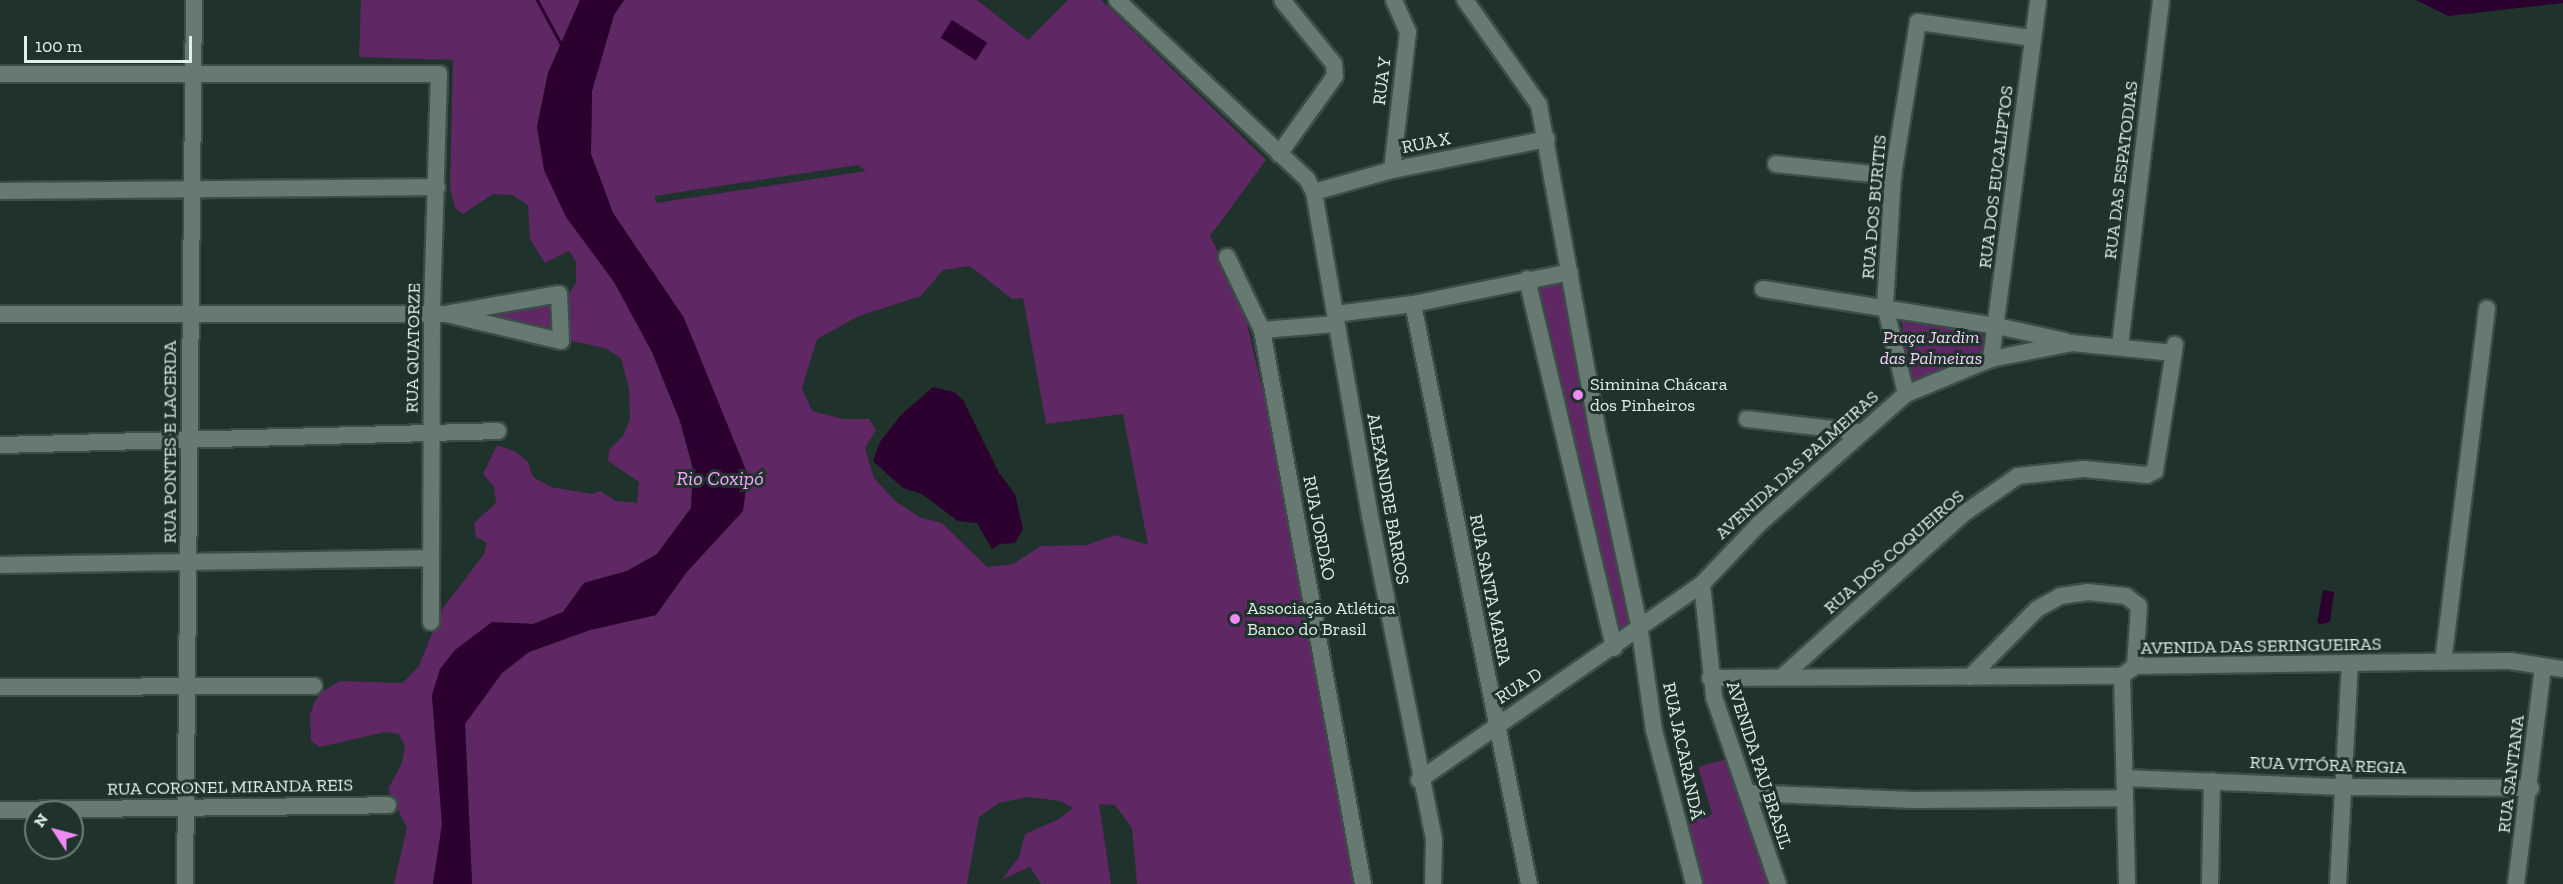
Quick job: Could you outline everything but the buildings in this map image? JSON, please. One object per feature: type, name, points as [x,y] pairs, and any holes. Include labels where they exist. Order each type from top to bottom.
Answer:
[{"type":"street","name":"RUA PONTES E LACERDA","points":[[185,884],[191,188],[195,0]]},
{"type":"street","points":[[1117,0],[1307,179],[1314,192]]},
{"type":"street","points":[[1279,154],[1335,76],[1334,64],[1282,0]]},
{"type":"street","name":"RUA Y","points":[[1392,170],[1408,32],[1394,0]]},
{"type":"street","name":"RUA JACARANDÁ","points":[[1465,0],[1534,93],[1547,139],[1599,437],[1640,625],[1654,730],[1694,884]]},
{"type":"street","name":"RUA DOS EUCALIPTOS","points":[[1991,359],[2038,0]]},
{"type":"street","name":"RUA DAS ESPATODIAS","points":[[2120,345],[2161,0]]},
{"type":"street","name":"RUA DOS BURITIS","points":[[1906,394],[1885,306],[1893,176],[1918,22],[2032,38]]},
{"type":"street","points":[[0,74],[195,74]]},
{"type":"street","name":"RUA QUATORZE","points":[[195,74],[439,74],[437,187],[439,314],[432,434],[431,622]]},
{"type":"street","name":"RUA X","points":[[1314,192],[1392,170],[1547,139]]},
{"type":"street","points":[[1776,164],[1893,176]]},
{"type":"street","points":[[0,191],[437,187]]},
{"type":"street","name":"ALEXANDRE BARROS","points":[[1314,192],[1419,780],[1434,840],[1433,884]]},
{"type":"street","name":"RUA JORDÃO","points":[[1227,257],[1262,330],[1364,884]]},
{"type":"street","points":[[1262,330],[1336,319],[1570,272]]},
{"type":"street","points":[[1527,279],[1614,648]]},
{"type":"street","points":[[1763,289],[1885,306],[1997,326],[2072,343]]},
{"type":"street","points":[[0,314],[191,312],[439,314],[561,341],[559,294],[439,314]]},
{"type":"street","name":"RUA SANTA MARIA","points":[[1413,304],[1529,884]]},
{"type":"street","points":[[2443,662],[2487,309]]},
{"type":"street","name":"AVENIDA DAS PALMEIRAS","points":[[1640,625],[1702,584],[1759,524],[1859,432],[1906,394],[1991,359],[2072,343],[2175,349],[2158,466],[2148,475]]},
{"type":"street","points":[[1747,419],[1859,432]]},
{"type":"street","points":[[0,446],[498,431]]},
{"type":"street","name":"RUA DOS COQUEIROS","points":[[1782,676],[1963,514],[2018,476],[2084,469],[2148,475]]},
{"type":"street","points":[[0,565],[189,565],[431,558]]},
{"type":"street","name":"AVENIDA PAU BRASIL","points":[[1702,584],[1710,678],[1778,884]]},
{"type":"street","points":[[1970,677],[2037,609],[2060,596],[2087,592],[2126,597],[2139,606],[2128,671],[2124,798],[2127,884]]},
{"type":"street","name":"RUA D","points":[[1419,780],[1497,724],[1614,648],[1640,625]]},
{"type":"street","name":"AVENIDA DAS SERINGUEIRAS","points":[[1710,678],[1970,677],[2443,662],[2510,662],[2563,669]]},
{"type":"street","points":[[2338,884],[2350,665]]},
{"type":"street","name":"RUA SANTANA","points":[[2516,884],[2531,788],[2543,668]]},
{"type":"street","points":[[0,687],[314,686]]},
{"type":"street","name":"RUA VITÓRA REGIA","points":[[2125,778],[2343,787],[2531,788]]},
{"type":"street","points":[[2210,884],[2212,781]]},
{"type":"street","points":[[1747,793],[1912,800],[2124,798]]},
{"type":"street","name":"RUA CORONEL MIRANDA REIS","points":[[0,810],[388,805]]},
{"type":"green space","points":[[361,0],[580,0],[548,73],[537,127],[652,352],[680,421],[693,469],[691,508],[657,554],[627,571],[584,583],[563,612],[533,624],[492,622],[432,696],[442,824],[433,884],[394,884],[407,828],[388,789],[402,763],[405,747],[399,734],[385,732],[320,747],[311,741],[310,715],[315,701],[323,691],[340,681],[403,683],[419,666],[441,611],[484,554],[487,543],[476,537],[474,523],[496,503],[494,487],[483,474],[497,445],[516,452],[528,462],[533,477],[551,487],[592,494],[600,491],[616,501],[637,503],[639,482],[608,461],[609,450],[623,436],[630,419],[629,389],[621,358],[605,348],[571,341],[567,296],[576,283],[576,262],[569,251],[545,263],[530,239],[528,205],[512,195],[493,194],[463,214],[455,208],[450,188],[453,60],[359,57]]},
{"type":"green space","points":[[624,0],[977,0],[1028,40],[1068,0],[1101,0],[1266,160],[1210,236],[1241,298],[1268,414],[1359,884],[1137,884],[1132,828],[1115,805],[1099,804],[1111,884],[1041,884],[1030,867],[1002,879],[1019,857],[1025,834],[1059,819],[1073,808],[1060,801],[1028,797],[999,803],[979,817],[967,884],[472,884],[465,723],[502,673],[529,652],[590,630],[656,615],[686,573],[706,379],[684,318],[613,213],[591,154],[592,91],[614,15]],"holes":[[[858,165],[866,171],[657,203],[654,196]],[[970,266],[1012,299],[1023,298],[1046,424],[1123,414],[1148,545],[1115,535],[1087,545],[1041,546],[1013,564],[987,567],[942,523],[921,518],[895,501],[874,478],[865,448],[876,430],[869,419],[843,419],[812,411],[802,388],[817,339],[859,316],[921,296],[943,270]]]},
{"type":"green space","points":[[1566,278],[1635,624],[1618,640],[1534,287]]},
{"type":"green space","points":[[557,296],[558,339],[457,315]]},
{"type":"green space","name":"Praça Jardim das Palmeiras","points":[[1901,318],[1993,330],[1988,356],[1911,388]]},
{"type":"green space","points":[[1727,759],[1769,884],[1700,884],[1687,820],[1712,814],[1698,767]]},
{"type":"water","name":"Rio Coxipó","points":[[580,0],[624,0],[614,15],[592,91],[591,154],[613,213],[684,318],[748,475],[743,511],[686,573],[656,615],[590,630],[529,652],[502,673],[465,724],[472,884],[433,884],[442,824],[432,695],[440,669],[455,650],[492,622],[533,624],[563,612],[584,583],[627,571],[657,554],[691,508],[693,469],[680,421],[652,352],[614,282],[566,217],[544,170],[537,127],[548,73]]},
{"type":"water","points":[[2416,0],[2563,0],[2563,3],[2448,16]]},
{"type":"water","points":[[952,20],[987,43],[976,60],[941,38]]},
{"type":"water","points":[[933,387],[954,392],[963,400],[999,473],[1015,494],[1023,529],[1015,543],[1000,544],[992,549],[977,523],[958,521],[922,494],[903,488],[873,461],[880,442],[901,415]]},
{"type":"water","points":[[2323,590],[2334,592],[2330,622],[2322,624],[2317,623]]},
{"type":"waterway","points":[[537,0],[562,46]]},
{"type":"place","name":"Siminina Chácara dos Pinheiros","points":[[1578,395]]},
{"type":"place","name":"Associação Atlética Banco do Brasil","points":[[1235,619]]}]
